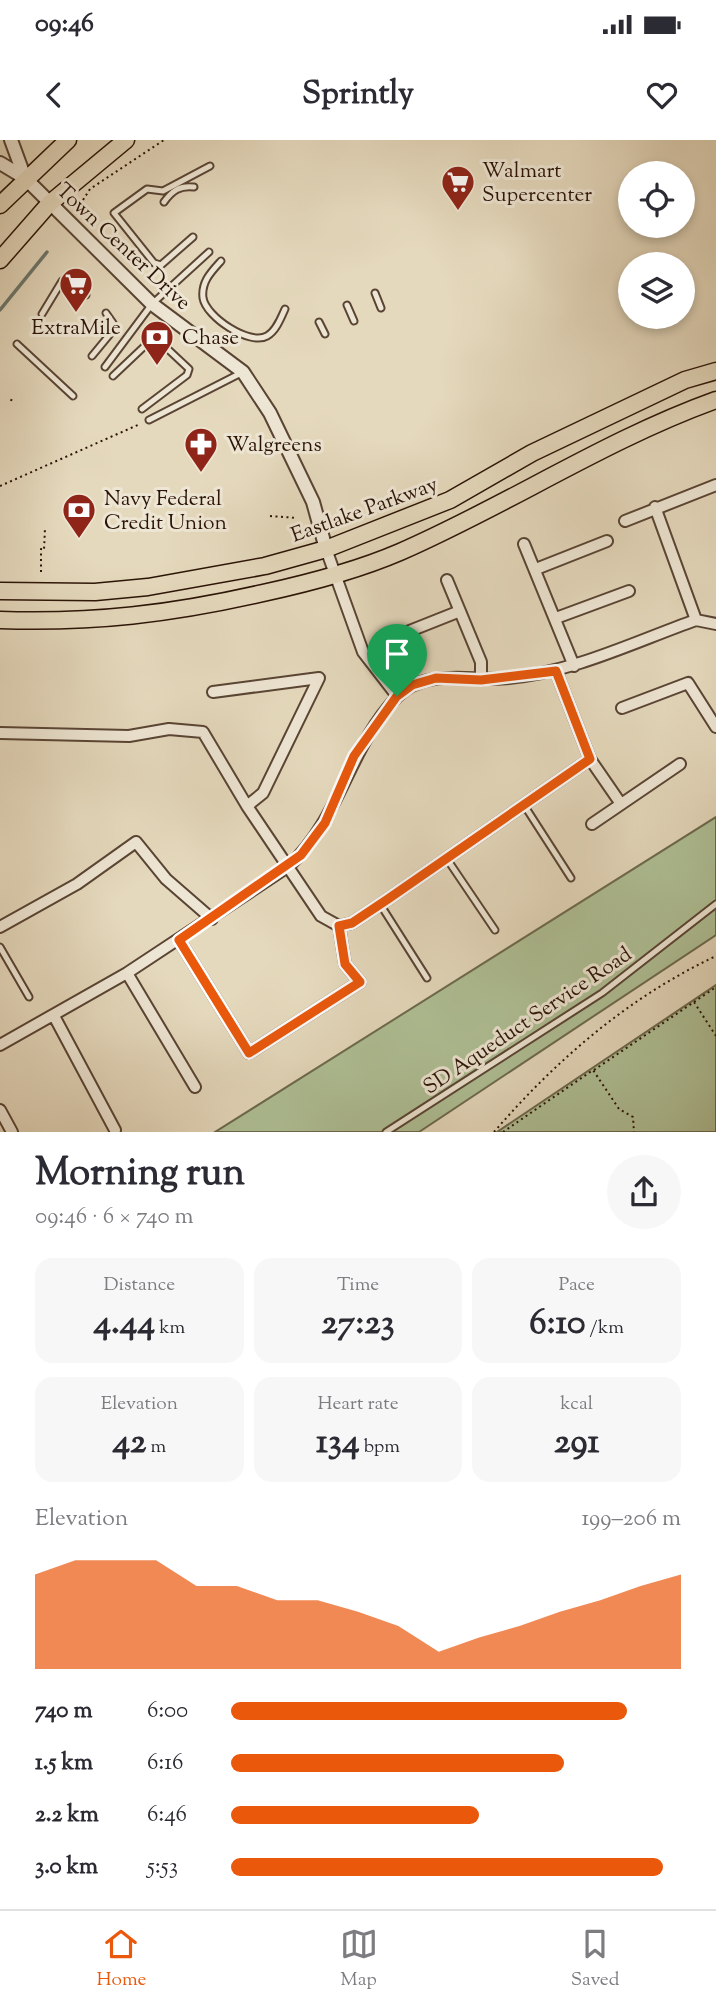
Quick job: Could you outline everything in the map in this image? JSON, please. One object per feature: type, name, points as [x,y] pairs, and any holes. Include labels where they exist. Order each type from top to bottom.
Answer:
[{"type":"main road","points":[[0,205],[25,178],[68,140]]},
{"type":"main road","points":[[0,260],[49,204],[126,140]]},
{"type":"main road","name":"Eastlake Parkway","points":[[0,590],[95,592],[148,587],[265,566],[326,549],[450,500],[532,453],[685,380],[716,371]]},
{"type":"main road","points":[[0,620],[69,622],[135,617],[199,607],[335,576],[400,552],[635,432],[716,400]]},
{"type":"street","name":"Town Center Drive","points":[[10,140],[25,178]]},
{"type":"street","name":"Town Center Drive","points":[[0,163],[25,178],[152,304],[243,372],[270,413],[313,502],[326,549]]},
{"type":"street","points":[[625,521],[716,485]]},
{"type":"street","points":[[655,507],[706,622],[716,631]]},
{"type":"street","points":[[536,569],[607,541]]},
{"type":"street","points":[[524,544],[574,666]]},
{"type":"street","points":[[326,549],[362,652],[397,696]]},
{"type":"street","points":[[447,580],[481,662],[481,680]]},
{"type":"street","points":[[556,618],[629,591]]},
{"type":"street","points":[[392,638],[460,611]]},
{"type":"street","points":[[0,1045],[127,973],[289,866],[311,844],[325,823],[354,756],[397,696],[412,685],[436,678],[481,680],[556,671],[706,622]]},
{"type":"street","points":[[556,671],[590,759],[621,804]]},
{"type":"street","points":[[213,692],[319,678],[263,793],[247,806]]},
{"type":"street","points":[[622,708],[688,683],[716,727]]},
{"type":"street","points":[[0,733],[129,736],[169,729],[203,732],[247,806],[321,916],[339,926],[352,923],[590,759]]},
{"type":"street","points":[[592,824],[680,764]]},
{"type":"street","points":[[0,927],[77,884],[136,842],[166,879],[212,919]]},
{"type":"street","points":[[179,940],[249,1053],[360,982],[345,964],[339,926]]},
{"type":"street","points":[[127,973],[195,1087]]},
{"type":"street","points":[[54,1016],[115,1130]]},
{"type":"street","points":[[0,1111],[12,1132]]},
{"type":"lane","points":[[193,237],[161,265],[154,262],[114,213],[147,189],[163,191],[211,166]]},
{"type":"lane","points":[[164,202],[170,193],[184,186],[194,187]]},
{"type":"lane","points":[[105,366],[152,304],[209,252]]},
{"type":"lane","points":[[221,261],[205,279],[203,301],[209,311],[244,337],[255,339],[266,337],[273,332],[285,309]]},
{"type":"lane","points":[[42,314],[62,281],[77,286],[86,295]]},
{"type":"lane","points":[[375,293],[381,308]]},
{"type":"lane","points":[[347,305],[354,321]]},
{"type":"lane","points":[[92,356],[111,333],[113,323],[106,313]]},
{"type":"lane","points":[[319,322],[325,334]]},
{"type":"lane","points":[[113,376],[150,341],[157,338],[189,369],[187,375],[142,409]]},
{"type":"lane","points":[[17,344],[73,396]]},
{"type":"lane","points":[[149,420],[243,372]]},
{"type":"lane","points":[[524,805],[571,878]]},
{"type":"lane","points":[[447,859],[495,930]]},
{"type":"lane","points":[[380,904],[427,978]]},
{"type":"lane","name":"SD Aqueduct Service Road","points":[[386,1132],[602,993],[716,904]]},
{"type":"lane","points":[[0,947],[29,997]]},
{"type":"path","points":[[83,200],[90,189],[163,140]]},
{"type":"path","points":[[0,486],[142,424]]},
{"type":"path","points":[[270,516],[297,518]]},
{"type":"path","points":[[41,572],[45,528]]},
{"type":"path","points":[[495,1132],[590,1034],[671,977],[716,956]]},
{"type":"path","points":[[503,1132],[716,987]]},
{"type":"path","points":[[694,1002],[716,1036]]},
{"type":"path","points":[[593,1070],[619,1110],[633,1118],[634,1132]]},
{"type":"green space","points":[[716,817],[716,935],[419,1132],[215,1132]]},
{"type":"green space","points":[[716,985],[716,1132],[497,1132]]},
{"type":"waterway","points":[[0,310],[47,252]]},
{"type":"place","name":"Walmart Supercenter","points":[[458,212]]},
{"type":"place","name":"ExtraMile","points":[[76,314]]},
{"type":"place","name":"Chase","points":[[157,367]]},
{"type":"place","name":"Walgreens","points":[[201,474]]},
{"type":"place","name":"Navy Federal Credit Union","points":[[79,540]]},
{"type":"route","points":[[556,671],[590,759],[352,923],[339,926],[345,964],[360,982],[249,1053],[179,940],[289,866],[311,844],[325,823],[354,756],[397,696],[412,685],[436,678],[481,680],[556,671]]}]
